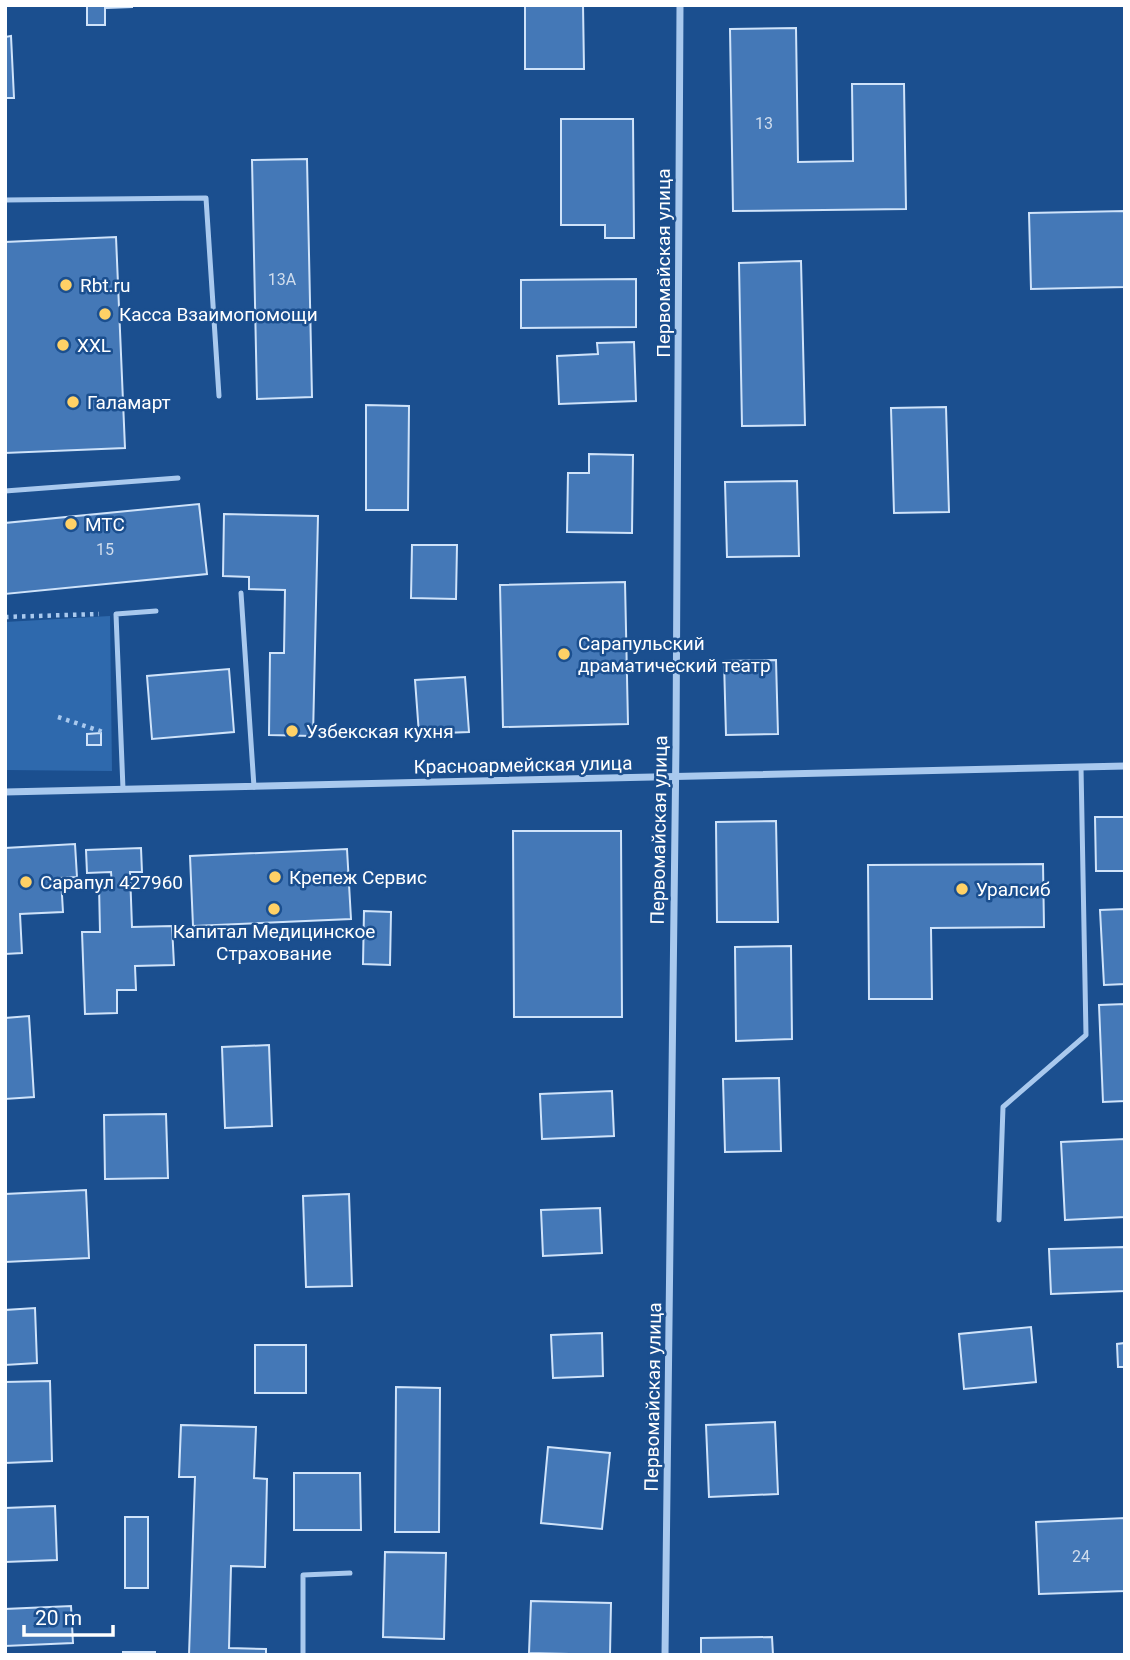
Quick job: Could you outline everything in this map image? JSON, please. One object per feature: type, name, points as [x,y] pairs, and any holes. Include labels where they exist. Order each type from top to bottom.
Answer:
[{"type":"street","name":"Первомайская улица","points":[[665,1655],[676,777],[680,5]]},
{"type":"street","name":"Красноармейская улица","points":[[5,792],[1125,765]]},
{"type":"lane","points":[[5,200],[206,198],[219,396]]},
{"type":"lane","points":[[5,491],[178,478]]},
{"type":"lane","points":[[241,593],[254,786]]},
{"type":"lane","points":[[123,789],[116,614],[156,611]]},
{"type":"lane","points":[[999,1220],[1003,1107],[1086,1035],[1081,767]]},
{"type":"lane","points":[[303,1655],[303,1575],[350,1573]]},
{"type":"path","points":[[5,617],[116,614]]},
{"type":"path","points":[[58,717],[106,733],[122,745]]},
{"type":"shaded area","points":[[110,616],[112,771],[5,770],[5,622]]},
{"type":"building","points":[[87,5],[132,7],[105,8],[105,25],[87,25]]},
{"type":"building","points":[[525,5],[583,5],[584,69],[525,69]]},
{"type":"building","points":[[796,28],[798,162],[853,161],[852,84],[904,84],[906,209],[733,211],[730,29]]},
{"type":"building","points":[[11,36],[14,98],[5,98],[5,37]]},
{"type":"building","points":[[561,119],[633,119],[634,238],[605,238],[605,225],[561,225]]},
{"type":"building","points":[[307,159],[312,397],[257,399],[252,160]]},
{"type":"building","points":[[1125,211],[1125,287],[1031,289],[1029,213]]},
{"type":"building","name":"XXL","points":[[116,237],[125,448],[5,453],[5,242]]},
{"type":"building","points":[[801,261],[805,425],[742,426],[739,263]]},
{"type":"building","points":[[636,279],[636,327],[521,328],[521,280]]},
{"type":"building","points":[[634,342],[636,401],[559,404],[557,356],[598,354],[597,343]]},
{"type":"building","points":[[366,405],[409,406],[408,510],[366,510]]},
{"type":"building","points":[[946,407],[949,512],[894,513],[891,408]]},
{"type":"building","points":[[589,454],[633,455],[632,533],[567,532],[568,473],[589,473]]},
{"type":"building","points":[[797,481],[799,556],[727,557],[725,482]]},
{"type":"building","points":[[199,504],[207,574],[5,594],[5,523]]},
{"type":"building","points":[[224,514],[318,516],[313,736],[269,735],[270,653],[284,653],[285,590],[249,589],[249,577],[223,576]]},
{"type":"building","points":[[412,545],[457,545],[456,599],[411,598]]},
{"type":"building","name":"Сарапульский драматический театр","points":[[625,582],[628,724],[503,727],[500,585]]},
{"type":"building","points":[[776,660],[778,734],[726,735],[724,661]]},
{"type":"building","points":[[229,669],[234,732],[152,739],[147,676]]},
{"type":"building","points":[[465,677],[469,732],[419,734],[415,680]]},
{"type":"building","points":[[101,733],[101,745],[87,745],[87,734]]},
{"type":"building","points":[[1095,817],[1125,817],[1125,871],[1096,871]]},
{"type":"building","points":[[776,821],[778,922],[717,922],[716,822]]},
{"type":"building","points":[[513,831],[621,831],[622,1017],[514,1017]]},
{"type":"building","points":[[75,844],[77,877],[61,878],[63,912],[20,914],[22,953],[5,954],[5,848]]},
{"type":"building","points":[[141,848],[142,872],[130,872],[132,927],[172,926],[174,965],[135,966],[136,990],[117,990],[117,1013],[85,1014],[82,932],[100,932],[99,885],[112,885],[111,872],[87,873],[86,850]]},
{"type":"building","points":[[347,849],[351,919],[193,926],[190,856]]},
{"type":"building","points":[[1043,864],[1044,927],[931,928],[932,999],[869,999],[868,865]]},
{"type":"building","points":[[1125,909],[1125,984],[1104,985],[1100,910]]},
{"type":"building","points":[[364,911],[391,912],[390,965],[363,964]]},
{"type":"building","points":[[791,946],[792,1039],[736,1041],[735,947]]},
{"type":"building","points":[[1125,1004],[1125,1101],[1103,1102],[1099,1005]]},
{"type":"building","points":[[29,1016],[34,1097],[5,1099],[5,1018]]},
{"type":"building","points":[[269,1045],[272,1126],[225,1128],[222,1047]]},
{"type":"building","points":[[779,1078],[781,1151],[725,1152],[723,1079]]},
{"type":"building","points":[[612,1091],[614,1136],[542,1139],[540,1094]]},
{"type":"building","points":[[166,1114],[168,1178],[105,1179],[104,1115]]},
{"type":"building","points":[[1125,1139],[1125,1217],[1065,1220],[1061,1142]]},
{"type":"building","points":[[86,1190],[89,1258],[5,1262],[5,1194]]},
{"type":"building","points":[[349,1194],[352,1286],[306,1287],[303,1196]]},
{"type":"building","points":[[600,1208],[602,1253],[543,1256],[541,1210]]},
{"type":"building","points":[[1125,1247],[1125,1291],[1051,1294],[1049,1249]]},
{"type":"building","points":[[35,1308],[37,1363],[5,1365],[5,1310]]},
{"type":"building","points":[[1031,1327],[1036,1382],[964,1389],[959,1334]]},
{"type":"building","points":[[602,1333],[603,1376],[553,1378],[551,1335]]},
{"type":"building","points":[[1125,1343],[1125,1367],[1118,1367],[1117,1344]]},
{"type":"building","points":[[255,1345],[306,1345],[306,1393],[255,1393]]},
{"type":"building","points":[[50,1381],[52,1461],[5,1463],[5,1382]]},
{"type":"building","points":[[396,1387],[440,1388],[439,1532],[395,1532]]},
{"type":"building","points":[[775,1422],[778,1494],[709,1497],[706,1425]]},
{"type":"building","points":[[181,1425],[256,1427],[254,1478],[267,1479],[265,1567],[231,1566],[229,1648],[266,1649],[266,1655],[189,1655],[195,1477],[179,1477]]},
{"type":"building","points":[[548,1447],[610,1453],[602,1529],[541,1523]]},
{"type":"building","points":[[294,1473],[360,1473],[361,1530],[294,1530]]},
{"type":"building","points":[[55,1506],[57,1560],[5,1562],[5,1508]]},
{"type":"building","points":[[125,1517],[148,1517],[148,1588],[125,1588]]},
{"type":"building","points":[[1125,1518],[1125,1591],[1039,1594],[1036,1522]]},
{"type":"building","points":[[385,1552],[446,1553],[444,1639],[383,1637]]},
{"type":"building","points":[[531,1601],[611,1603],[610,1655],[529,1653]]},
{"type":"building","points":[[71,1606],[73,1643],[5,1646],[5,1609]]},
{"type":"building","points":[[772,1637],[773,1655],[701,1655],[701,1638]]},
{"type":"building","points":[[123,1652],[155,1652],[155,1655],[123,1655]]},
{"type":"place","name":"Rbt.ru","points":[[66,285]]},
{"type":"place","name":"Касса Взаимопомощи","points":[[105,314]]},
{"type":"place","name":"XXL","points":[[63,345]]},
{"type":"place","name":"Галамарт","points":[[73,402]]},
{"type":"place","name":"МТС","points":[[71,524]]},
{"type":"place","name":"Сарапульский драматический театр","points":[[564,654]]},
{"type":"place","name":"Узбекская кухня","points":[[292,731]]},
{"type":"place","name":"Крепеж Сервис","points":[[275,877]]},
{"type":"place","name":"Сарапул 427960","points":[[26,882]]},
{"type":"place","name":"Уралсиб","points":[[962,889]]},
{"type":"place","name":"Капитал Медицинское Страхование","points":[[274,909]]}]
